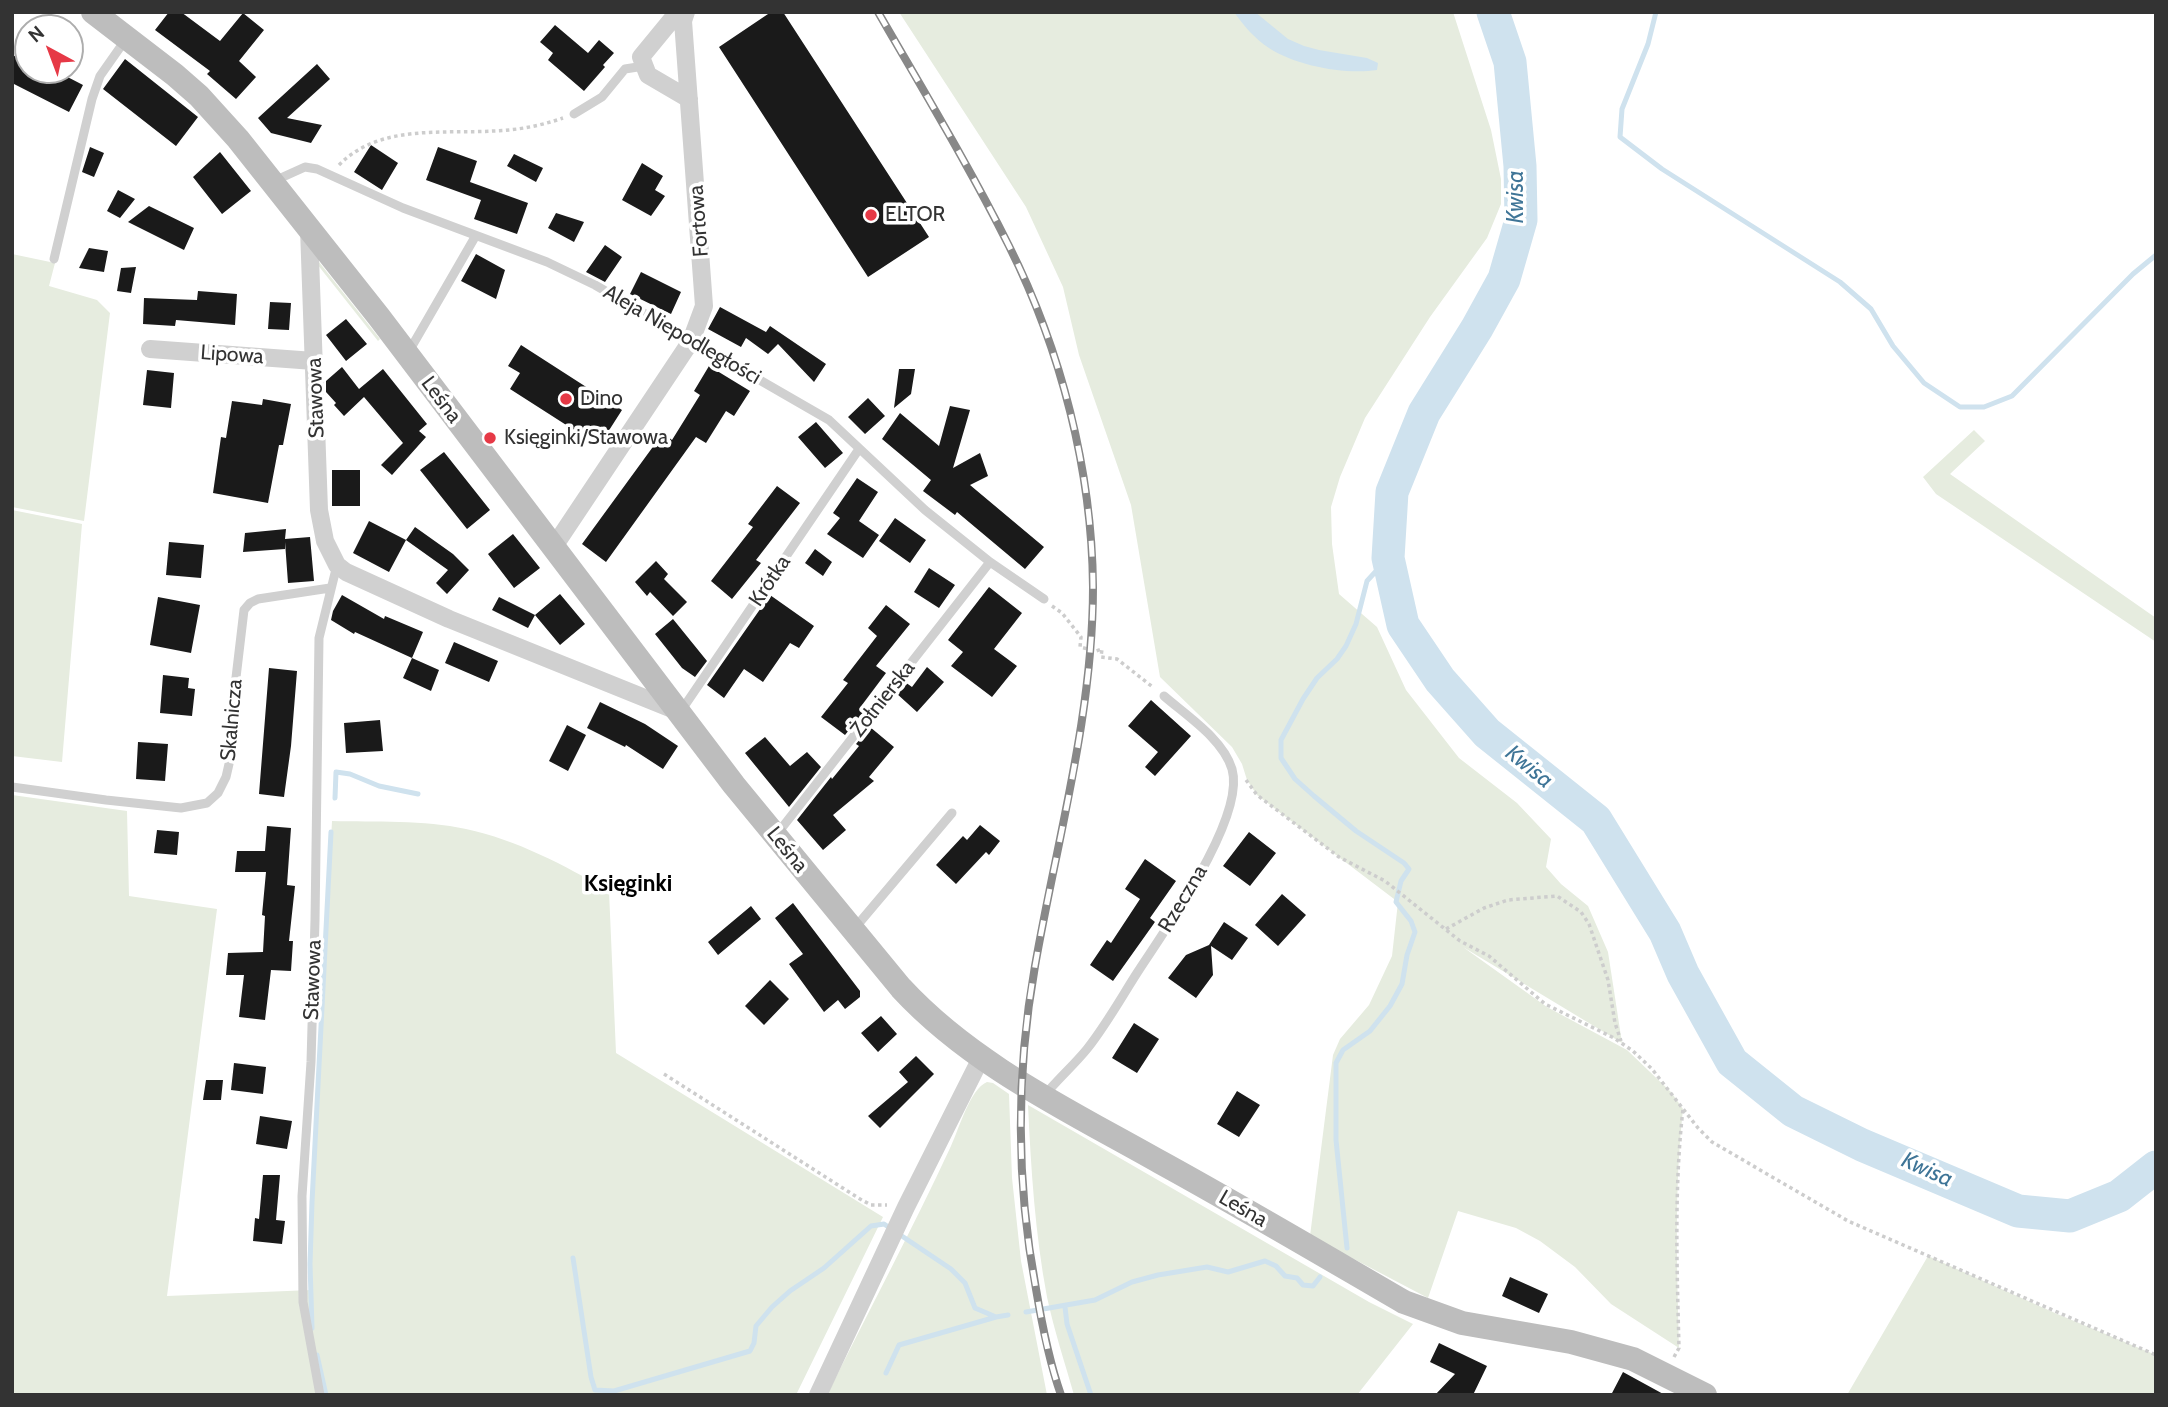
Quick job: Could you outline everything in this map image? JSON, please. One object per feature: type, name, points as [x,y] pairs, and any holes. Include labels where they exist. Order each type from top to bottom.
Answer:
[{"type":"main road","name":"Leśna","points":[[93,12],[199,96],[238,139],[407,355],[734,785],[923,1013],[981,1058],[1043,1096],[1404,1302],[1462,1323],[1571,1342],[1633,1359],[1705,1395]]},
{"type":"street","points":[[678,12],[641,57],[648,75],[689,99]]},
{"type":"street","name":"Fortowa","points":[[553,548],[691,341],[704,306],[683,21],[686,12]]},
{"type":"street","name":"Stawowa","points":[[309,229],[319,510],[325,541],[337,565]]},
{"type":"street","name":"Lipowa","points":[[150,349],[314,361]]},
{"type":"street","points":[[337,565],[356,577],[449,619],[680,712]]},
{"type":"street","points":[[818,1395],[981,1058]]},
{"type":"lane","points":[[54,259],[92,99],[100,76],[127,37]]},
{"type":"lane","points":[[575,114],[602,97],[625,69],[644,66]]},
{"type":"lane","name":"Aleja Niepodległości","points":[[273,182],[305,167],[317,169],[403,208],[547,262],[594,285],[829,420],[925,510],[990,562],[1044,598]]},
{"type":"lane","points":[[407,355],[475,237]]},
{"type":"lane","name":"Krótka","points":[[680,712],[859,449]]},
{"type":"lane","name":"Żołnierska","points":[[775,835],[990,562]]},
{"type":"lane","name":"Stawowa","points":[[320,1395],[303,1301],[302,1196],[314,946],[319,638],[337,565]]},
{"type":"lane","name":"Skalnicza","points":[[12,787],[181,808],[207,803],[218,793],[229,764],[234,686],[244,610],[258,599],[330,588]]},
{"type":"lane","points":[[1164,696],[1221,748],[1233,773]]},
{"type":"lane","name":"Rzeczna","points":[[1043,1096],[1091,1044],[1200,873],[1231,802],[1233,773]]},
{"type":"lane","points":[[853,930],[952,813]]},
{"type":"path","points":[[329,174],[351,152],[376,141],[422,132],[494,131],[540,126],[575,114]]},
{"type":"path","points":[[1044,598],[1062,613],[1081,637],[1080,647],[1096,651],[1101,649],[1101,657],[1117,659],[1164,696]]},
{"type":"path","points":[[1233,773],[1247,780],[1257,795],[1339,857],[1385,881],[1461,941],[1489,957],[1545,1004],[1622,1043],[1652,1069],[1712,1142],[1848,1220],[2156,1355]]},
{"type":"path","points":[[1446,929],[1484,908],[1508,900],[1558,896],[1581,912],[1589,924],[1608,980],[1615,1023],[1622,1043]]},
{"type":"path","points":[[664,1074],[871,1205],[881,1206],[910,1200]]},
{"type":"path","points":[[1670,1364],[1679,1348],[1678,1151],[1683,1109]]},
{"type":"shaded area","points":[[899,12],[1453,12],[1491,130],[1501,179],[1501,204],[1487,238],[1430,317],[1365,418],[1340,477],[1331,507],[1332,544],[1339,594],[1377,627],[1406,690],[1459,758],[1517,803],[1551,839],[1546,867],[1561,884],[1588,906],[1608,952],[1622,1043],[1463,947],[1547,1007],[1627,1050],[1671,1092],[1683,1109],[1677,1198],[1679,1348],[1611,1304],[1575,1267],[1540,1241],[1516,1228],[1458,1211],[1428,1298],[1310,1236],[1333,1055],[1340,1039],[1369,1005],[1392,956],[1398,902],[1257,795],[1232,747],[1160,677],[1131,505],[1079,355],[1063,287],[1026,207]]},
{"type":"shaded area","points":[[12,254],[55,263],[49,286],[97,300],[110,313],[84,521],[12,507]]},
{"type":"shaded area","points":[[319,262],[380,339],[378,341],[317,264]]},
{"type":"shaded area","points":[[1974,430],[1985,441],[1950,474],[2156,618],[2156,642],[1936,494],[1923,477]]},
{"type":"shaded area","points":[[12,510],[82,524],[62,762],[12,756]]},
{"type":"shaded area","points":[[12,795],[127,811],[129,896],[217,909],[167,1296],[311,1290],[312,1211],[332,821],[450,826],[485,834],[522,847],[609,891],[616,1053],[883,1217],[796,1395],[12,1395]]},
{"type":"shaded area","points":[[987,1082],[1009,1094],[1012,1178],[1021,1261],[1047,1395],[827,1395],[921,1209],[970,1101]]},
{"type":"shaded area","points":[[1028,1105],[1369,1302],[1413,1324],[1357,1395],[1074,1395],[1047,1297],[1039,1249]]},
{"type":"shaded area","points":[[1928,1256],[2156,1355],[2156,1395],[1847,1395]]},
{"type":"water","points":[[1234,12],[1255,12],[1288,39],[1319,50],[1367,58],[1378,63],[1377,70],[1336,70],[1293,60],[1259,41]]},
{"type":"building","points":[[169,12],[181,12],[220,41],[243,13],[264,30],[239,61],[256,77],[236,99],[207,74],[210,71],[155,30]]},
{"type":"building","points":[[771,12],[783,12],[929,237],[868,277],[719,47]]},
{"type":"building","points":[[555,25],[588,53],[599,40],[614,53],[584,91],[548,60],[553,53],[540,42]]},
{"type":"building","points":[[12,55],[14,84],[83,85],[69,112],[12,83]]},
{"type":"building","points":[[125,59],[198,117],[176,146],[103,89]]},
{"type":"building","points":[[317,64],[330,79],[287,118],[322,125],[311,143],[271,133],[258,118]]},
{"type":"building","points":[[371,145],[398,163],[382,190],[354,172]]},
{"type":"building","points":[[90,147],[104,153],[94,177],[82,172]]},
{"type":"building","points":[[438,147],[477,161],[470,182],[528,203],[517,234],[474,219],[481,200],[426,180]]},
{"type":"building","points":[[220,152],[251,191],[222,214],[193,177]]},
{"type":"building","points":[[514,154],[543,168],[536,182],[507,166]]},
{"type":"building","points":[[642,163],[663,176],[655,190],[665,196],[651,216],[622,200]]},
{"type":"building","points":[[118,190],[135,199],[120,218],[107,211]]},
{"type":"building","points":[[149,206],[194,228],[184,250],[128,222]]},
{"type":"building","points":[[556,213],[584,222],[574,242],[548,228]]},
{"type":"building","points":[[605,245],[622,257],[605,282],[586,272]]},
{"type":"building","points":[[89,248],[108,251],[104,272],[79,268]]},
{"type":"building","points":[[476,254],[505,270],[496,299],[461,281]]},
{"type":"building","points":[[136,267],[131,293],[117,291],[121,268]]},
{"type":"building","points":[[641,272],[681,292],[671,314],[630,294]]},
{"type":"building","points":[[198,291],[237,294],[235,325],[176,320],[175,326],[143,324],[144,298],[197,300]]},
{"type":"building","points":[[270,302],[291,303],[289,330],[268,329]]},
{"type":"building","points":[[720,307],[766,332],[770,326],[826,364],[814,382],[778,344],[768,354],[746,338],[741,347],[708,329]]},
{"type":"building","points":[[346,319],[367,344],[346,361],[326,335]]},
{"type":"building","name":"Dino","points":[[521,345],[622,410],[599,446],[510,389],[520,373],[508,366]]},
{"type":"building","points":[[709,366],[750,391],[734,416],[726,411],[706,443],[696,437],[606,562],[582,544],[663,433],[672,440],[700,395],[694,391]]},
{"type":"building","points":[[342,367],[359,389],[383,369],[427,424],[419,431],[426,437],[392,475],[381,465],[403,443],[364,397],[344,416],[326,392],[326,381]]},
{"type":"building","points":[[899,369],[915,369],[911,394],[894,408]]},
{"type":"building","points":[[147,370],[174,373],[171,408],[143,405]]},
{"type":"building","points":[[868,398],[885,416],[865,434],[848,417]]},
{"type":"building","points":[[263,399],[291,404],[283,445],[279,445],[268,503],[213,493],[221,437],[226,438],[232,401],[262,405]]},
{"type":"building","points":[[950,406],[970,410],[953,468],[980,453],[988,476],[970,485],[1044,547],[1025,569],[957,512],[955,515],[923,491],[931,480],[882,439],[900,413],[939,446]]},
{"type":"building","points":[[816,422],[843,453],[825,468],[798,437]]},
{"type":"building","points":[[444,452],[490,510],[467,529],[420,470]]},
{"type":"building","points":[[332,470],[360,470],[360,506],[332,506]]},
{"type":"building","points":[[857,478],[878,492],[859,521],[879,535],[863,558],[827,534],[840,518],[833,513]]},
{"type":"building","points":[[777,486],[800,503],[756,560],[761,563],[732,599],[711,581],[753,527],[748,524]]},
{"type":"building","points":[[895,518],[926,540],[910,563],[879,541]]},
{"type":"building","points":[[369,521],[406,540],[389,572],[353,553]]},
{"type":"building","points":[[415,527],[453,554],[469,570],[447,594],[436,583],[448,570],[406,540]]},
{"type":"building","points":[[286,529],[285,539],[310,537],[314,581],[288,583],[285,542],[285,549],[243,552],[245,533]]},
{"type":"building","points":[[513,534],[540,568],[514,588],[488,554]]},
{"type":"building","points":[[169,542],[204,545],[201,578],[166,575]]},
{"type":"building","points":[[815,549],[832,562],[823,576],[805,563]]},
{"type":"building","points":[[656,561],[668,574],[664,579],[687,602],[673,616],[650,592],[647,596],[635,582]]},
{"type":"building","points":[[929,568],[955,585],[939,608],[914,592]]},
{"type":"building","points":[[989,587],[1022,613],[994,649],[1017,666],[992,697],[951,666],[963,652],[948,640]]},
{"type":"building","points":[[560,594],[585,624],[560,645],[535,615]]},
{"type":"building","points":[[342,595],[384,619],[385,616],[423,632],[412,658],[355,632],[354,634],[331,620]]},
{"type":"building","points":[[770,595],[814,626],[799,648],[790,643],[763,682],[744,669],[724,698],[707,685]]},
{"type":"building","points":[[158,597],[200,605],[191,653],[150,645]]},
{"type":"building","points":[[499,597],[535,615],[528,628],[492,610]]},
{"type":"building","points":[[886,605],[910,624],[876,666],[886,673],[862,705],[866,709],[845,735],[821,717],[848,683],[843,680],[877,636],[868,628]]},
{"type":"building","points":[[673,619],[707,661],[695,677],[682,668],[655,634]]},
{"type":"building","points":[[454,642],[498,661],[489,682],[445,663]]},
{"type":"building","points":[[412,658],[439,670],[431,691],[403,678]]},
{"type":"building","points":[[927,667],[944,682],[917,712],[896,693],[905,682],[912,687]]},
{"type":"building","points":[[269,668],[297,671],[284,797],[259,794]]},
{"type":"building","points":[[163,675],[189,678],[188,688],[195,689],[192,716],[160,713]]},
{"type":"building","points":[[1151,700],[1191,736],[1155,776],[1145,767],[1158,752],[1128,726]]},
{"type":"building","points":[[600,702],[645,724],[678,746],[663,769],[626,745],[625,747],[587,728]]},
{"type":"building","points":[[380,720],[383,751],[346,753],[344,723]]},
{"type":"building","points":[[567,725],[586,735],[568,771],[549,761]]},
{"type":"building","points":[[870,727],[894,747],[869,777],[874,781],[833,815],[846,830],[823,850],[797,820],[859,746],[856,744]]},
{"type":"building","points":[[765,737],[790,766],[807,752],[821,767],[789,807],[745,753]]},
{"type":"building","points":[[138,742],[168,744],[165,781],[136,779]]},
{"type":"building","points":[[980,825],[1000,841],[989,855],[986,852],[956,884],[936,865],[963,836],[967,840]]},
{"type":"building","points":[[267,826],[291,828],[287,885],[295,886],[289,941],[293,941],[291,971],[271,970],[265,1020],[239,1017],[244,975],[226,975],[228,953],[263,952],[265,916],[262,915],[266,872],[235,872],[237,851],[265,851]]},
{"type":"building","points":[[157,830],[179,832],[177,855],[154,853]]},
{"type":"building","points":[[1249,832],[1276,853],[1250,886],[1223,866]]},
{"type":"building","points":[[1145,859],[1176,881],[1150,918],[1155,922],[1113,981],[1090,965],[1107,940],[1111,943],[1140,899],[1125,889]]},
{"type":"building","points":[[1282,894],[1306,915],[1278,946],[1255,925]]},
{"type":"building","points":[[793,903],[860,991],[860,997],[845,1009],[838,1000],[824,1012],[789,964],[803,954],[775,918]]},
{"type":"building","points":[[751,906],[761,919],[718,955],[708,942]]},
{"type":"building","points":[[1224,922],[1248,938],[1232,960],[1211,946],[1213,975],[1196,998],[1168,978],[1186,955],[1209,945]]},
{"type":"building","points":[[770,980],[789,999],[764,1025],[745,1006]]},
{"type":"building","points":[[881,1016],[897,1034],[878,1052],[861,1033]]},
{"type":"building","points":[[1134,1023],[1159,1039],[1137,1073],[1112,1058]]},
{"type":"building","points":[[916,1056],[934,1074],[880,1128],[868,1116],[908,1082],[899,1072]]},
{"type":"building","points":[[234,1063],[266,1067],[263,1094],[231,1090]]},
{"type":"building","points":[[206,1080],[223,1080],[221,1100],[203,1100]]},
{"type":"building","points":[[1237,1091],[1260,1105],[1239,1137],[1217,1124]]},
{"type":"building","points":[[260,1116],[292,1121],[287,1149],[256,1144]]},
{"type":"building","points":[[263,1175],[280,1175],[276,1220],[285,1221],[282,1244],[253,1241],[255,1218],[259,1219]]},
{"type":"building","points":[[1510,1277],[1548,1294],[1539,1313],[1502,1296]]},
{"type":"building","points":[[1439,1343],[1487,1366],[1473,1395],[1435,1395],[1455,1374],[1430,1362]]},
{"type":"building","points":[[1623,1372],[1665,1395],[1611,1395]]},
{"type":"waterway","name":"Kwisa","points":[[1493,12],[1510,62],[1520,166],[1521,220],[1504,279],[1424,413],[1392,492],[1388,558],[1403,625],[1440,680],[1487,733],[1596,820],[1665,932],[1683,974],[1732,1062],[1793,1111],[1862,1145],[2018,1211],[2070,1216],[2119,1196],[2156,1167]]},
{"type":"waterway","points":[[1656,12],[1648,44],[1622,109],[1620,137],[1662,169],[1840,282],[1871,309],[1893,346],[1924,383],[1960,407],[1984,407],[2012,396],[2133,274],[2156,255]]},
{"type":"waterway","points":[[1347,1248],[1336,1140],[1336,1063],[1343,1050],[1370,1031],[1390,1006],[1402,984],[1407,955],[1415,932],[1411,921],[1396,902],[1401,881],[1409,869],[1356,831],[1295,779],[1281,758],[1281,740],[1317,678],[1346,646],[1356,624],[1367,581],[1388,558]]},
{"type":"waterway","points":[[335,798],[336,772],[350,774],[379,786],[418,794]]},
{"type":"waterway","points":[[312,1328],[312,1202],[331,832]]},
{"type":"waterway","points":[[573,1258],[595,1390],[614,1391],[750,1351],[756,1326],[772,1307],[824,1268],[871,1226],[884,1224],[951,1269],[965,1283],[975,1308],[996,1317],[1008,1315]]},
{"type":"waterway","points":[[1026,1312],[1095,1300],[1132,1282],[1207,1267],[1228,1272],[1265,1261],[1276,1266],[1285,1276],[1297,1278],[1303,1285],[1313,1286],[1320,1277]]},
{"type":"waterway","points":[[1065,1307],[1067,1324],[1091,1395]]},
{"type":"waterway","points":[[886,1373],[899,1345],[996,1317]]},
{"type":"waterway","points":[[317,1355],[326,1395]]},
{"type":"railway","points":[[878,12],[978,187],[1027,286],[1058,369],[1080,455],[1087,499],[1093,587],[1087,682],[1072,777],[1035,966],[1024,1047],[1022,1087],[1022,1168],[1029,1249],[1046,1343],[1061,1395]]},
{"type":"place","name":"ELTOR","points":[[871,215]]},
{"type":"place","name":"Dino","points":[[566,399]]},
{"type":"place","name":"Księginki/Stawowa","points":[[490,438]]},
{"type":"district","name":"Księginki","points":[[628,884]]}]
